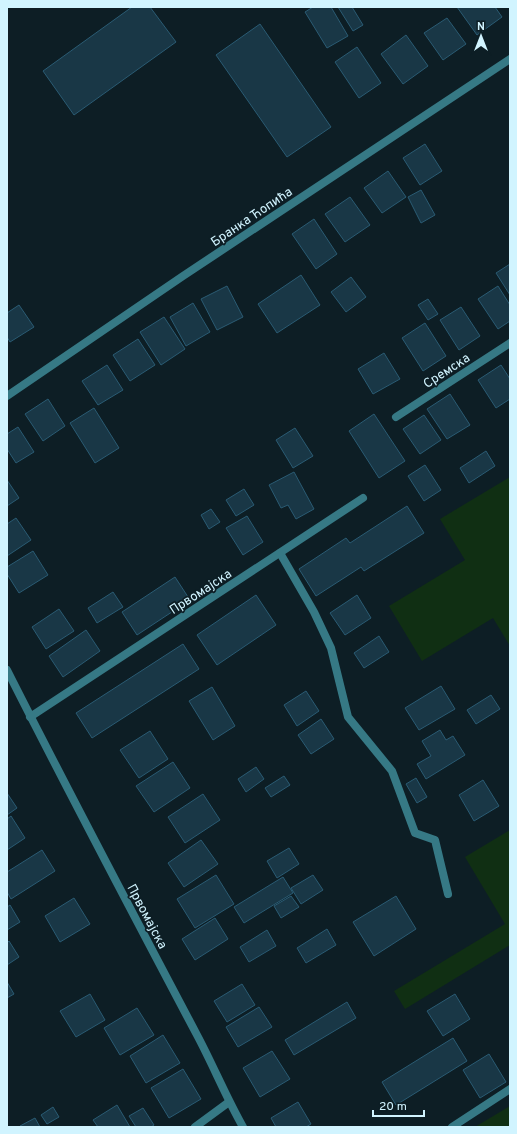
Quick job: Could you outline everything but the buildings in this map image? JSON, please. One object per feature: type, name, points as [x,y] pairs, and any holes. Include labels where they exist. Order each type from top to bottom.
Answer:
[{"type":"street","name":"Бранка Ћопића","points":[[7,396],[189,271],[510,58]]},
{"type":"street","name":"Сремска","points":[[396,417],[510,343]]},
{"type":"street","name":"Првомајска","points":[[30,717],[363,498]]},
{"type":"street","points":[[280,553],[314,612],[331,648],[348,717],[392,771],[415,833],[435,840],[448,894]]},
{"type":"street","name":"Првомајска","points":[[7,670],[55,767],[199,1039],[229,1102],[243,1127]]},
{"type":"street","points":[[452,1127],[510,1089]]},
{"type":"street","points":[[195,1127],[229,1102]]},
{"type":"green space","points":[[510,477],[510,646],[493,618],[422,661],[389,606],[465,560],[440,519]]},
{"type":"green space","points":[[510,830],[510,945],[405,1009],[394,991],[505,924],[465,857]]},
{"type":"green space","points":[[510,1106],[510,1127],[475,1127]]}]
